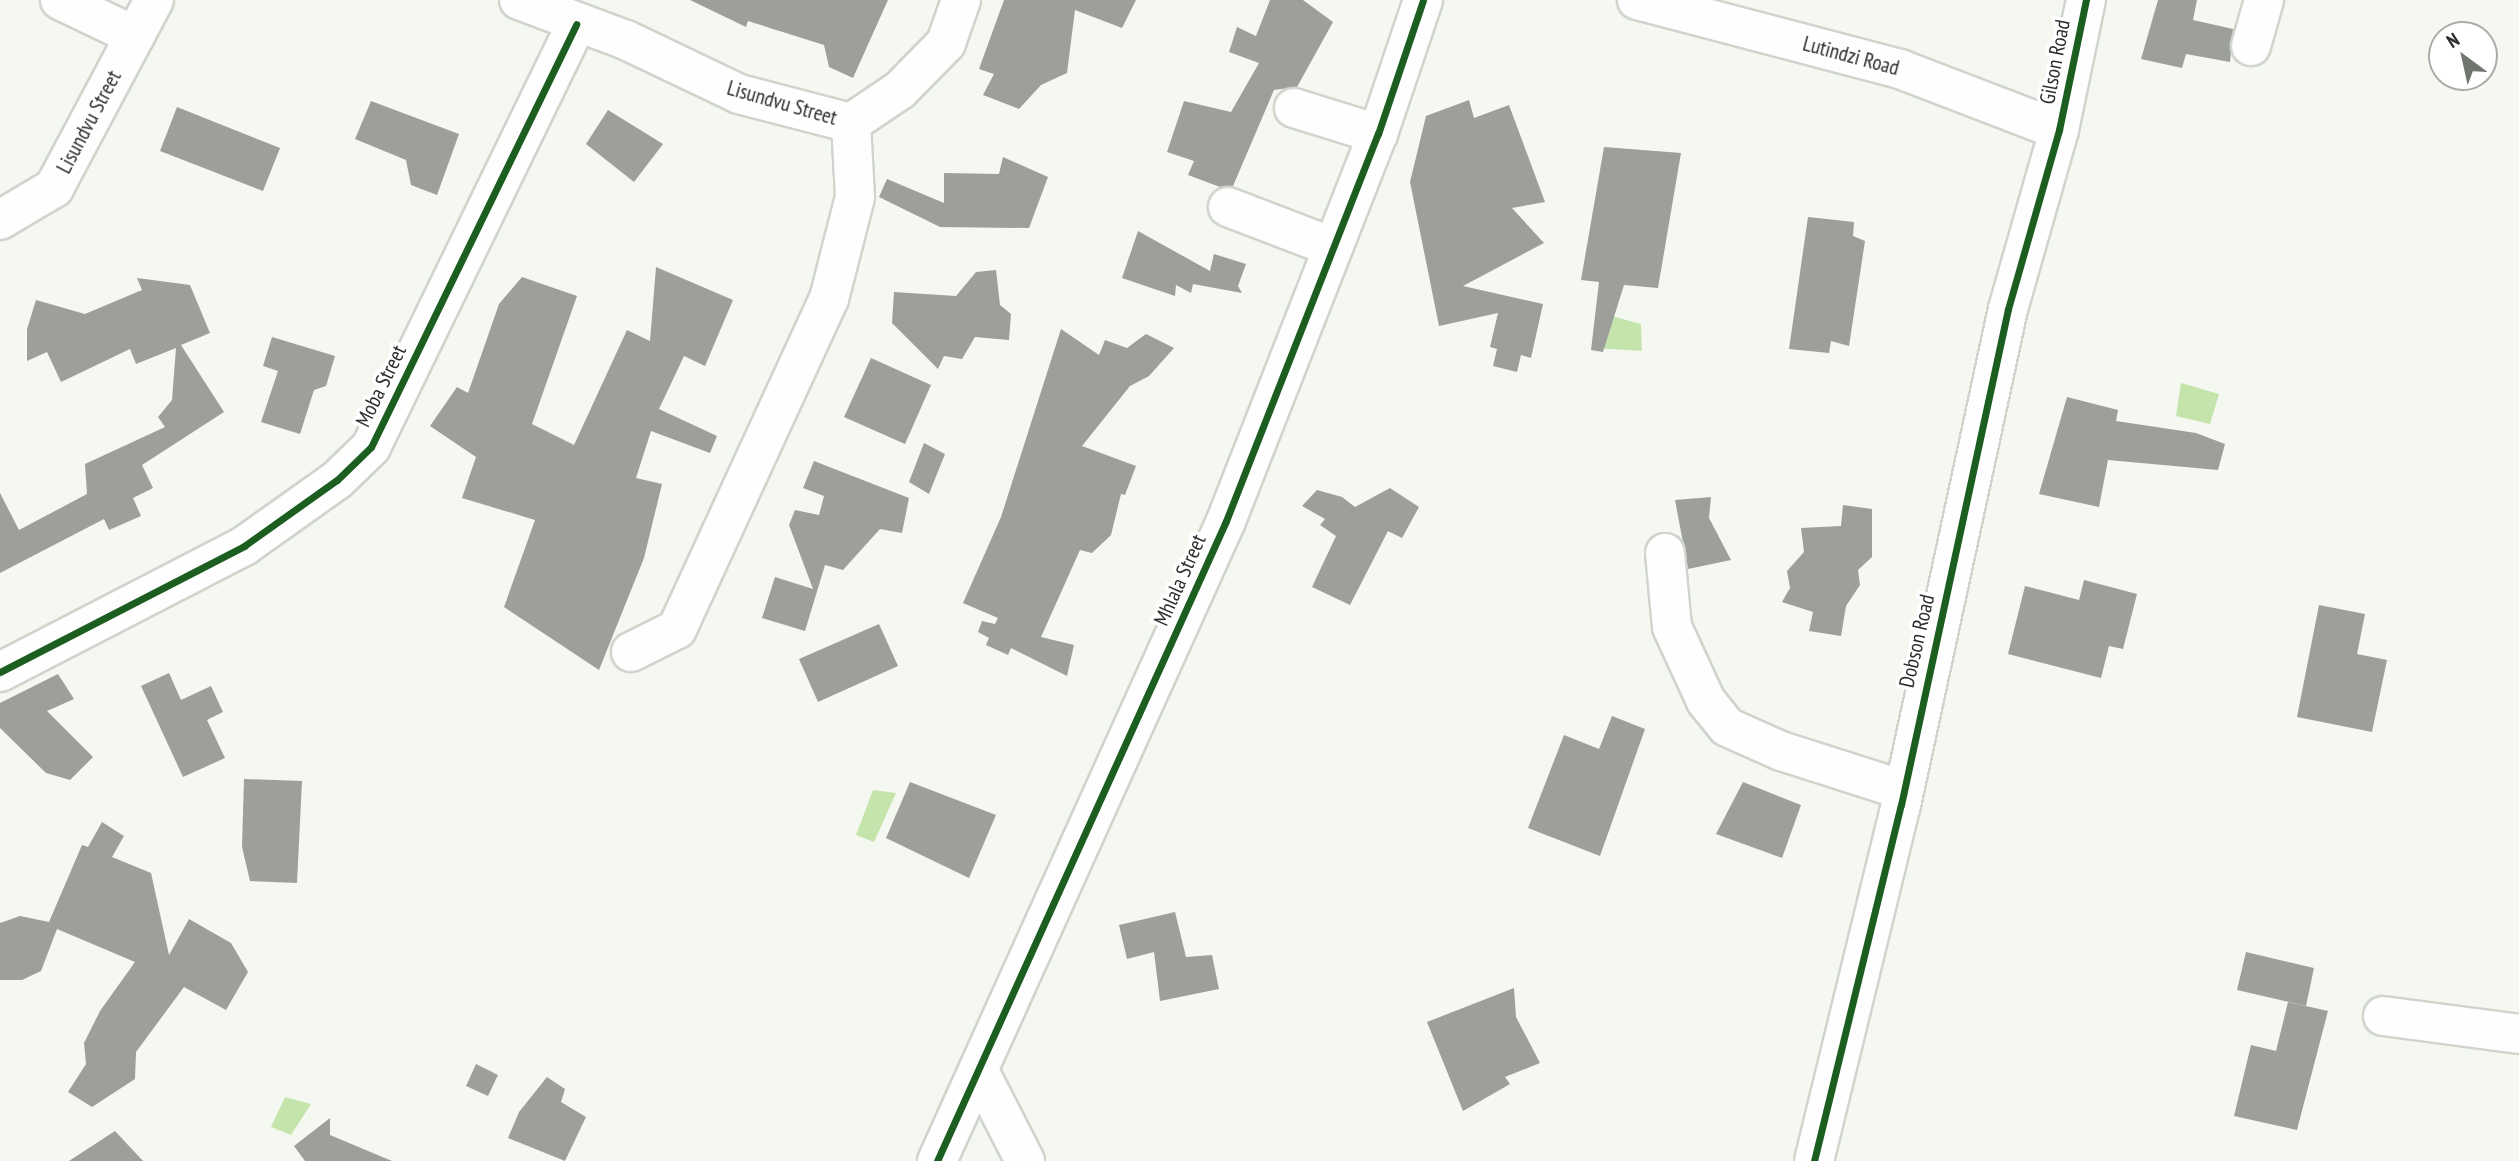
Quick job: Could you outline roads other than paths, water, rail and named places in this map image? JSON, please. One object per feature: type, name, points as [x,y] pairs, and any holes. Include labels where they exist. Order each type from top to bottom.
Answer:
[{"type":"street","points":[[60,0],[135,36]]},
{"type":"street","name":"Lisundvu Street","points":[[0,220],[54,187],[155,0]]},
{"type":"street","name":"Lisundvu Street","points":[[519,0],[576,24],[626,40],[739,94],[851,123],[900,90],[946,43],[961,0]]},
{"type":"street","name":"Mhlala Street","points":[[937,1161],[980,1073],[1226,521],[1378,134],[1423,0]]},
{"type":"street","name":"Lutindzi Road","points":[[1637,0],[1900,69],[2059,131]]},
{"type":"street","name":"Gilson Road","points":[[2059,131],[2086,0]]},
{"type":"street","points":[[2251,46],[2264,0]]},
{"type":"street","name":"Moba Street","points":[[0,673],[244,546],[337,480],[371,447],[576,24]]},
{"type":"street","points":[[1294,108],[1378,134]]},
{"type":"street","points":[[631,652],[677,629],[829,299],[855,197],[851,123]]},
{"type":"street","name":"Dobson Road","points":[[1814,1161],[1903,790],[2008,309],[2059,131]]},
{"type":"street","points":[[1228,207],[1332,247]]},
{"type":"street","points":[[1665,554],[1672,626],[1706,701],[1727,727],[1781,751],[1903,790]]},
{"type":"street","points":[[2383,1016],[2519,1034]]},
{"type":"street","points":[[980,1073],[1025,1161]]}]
